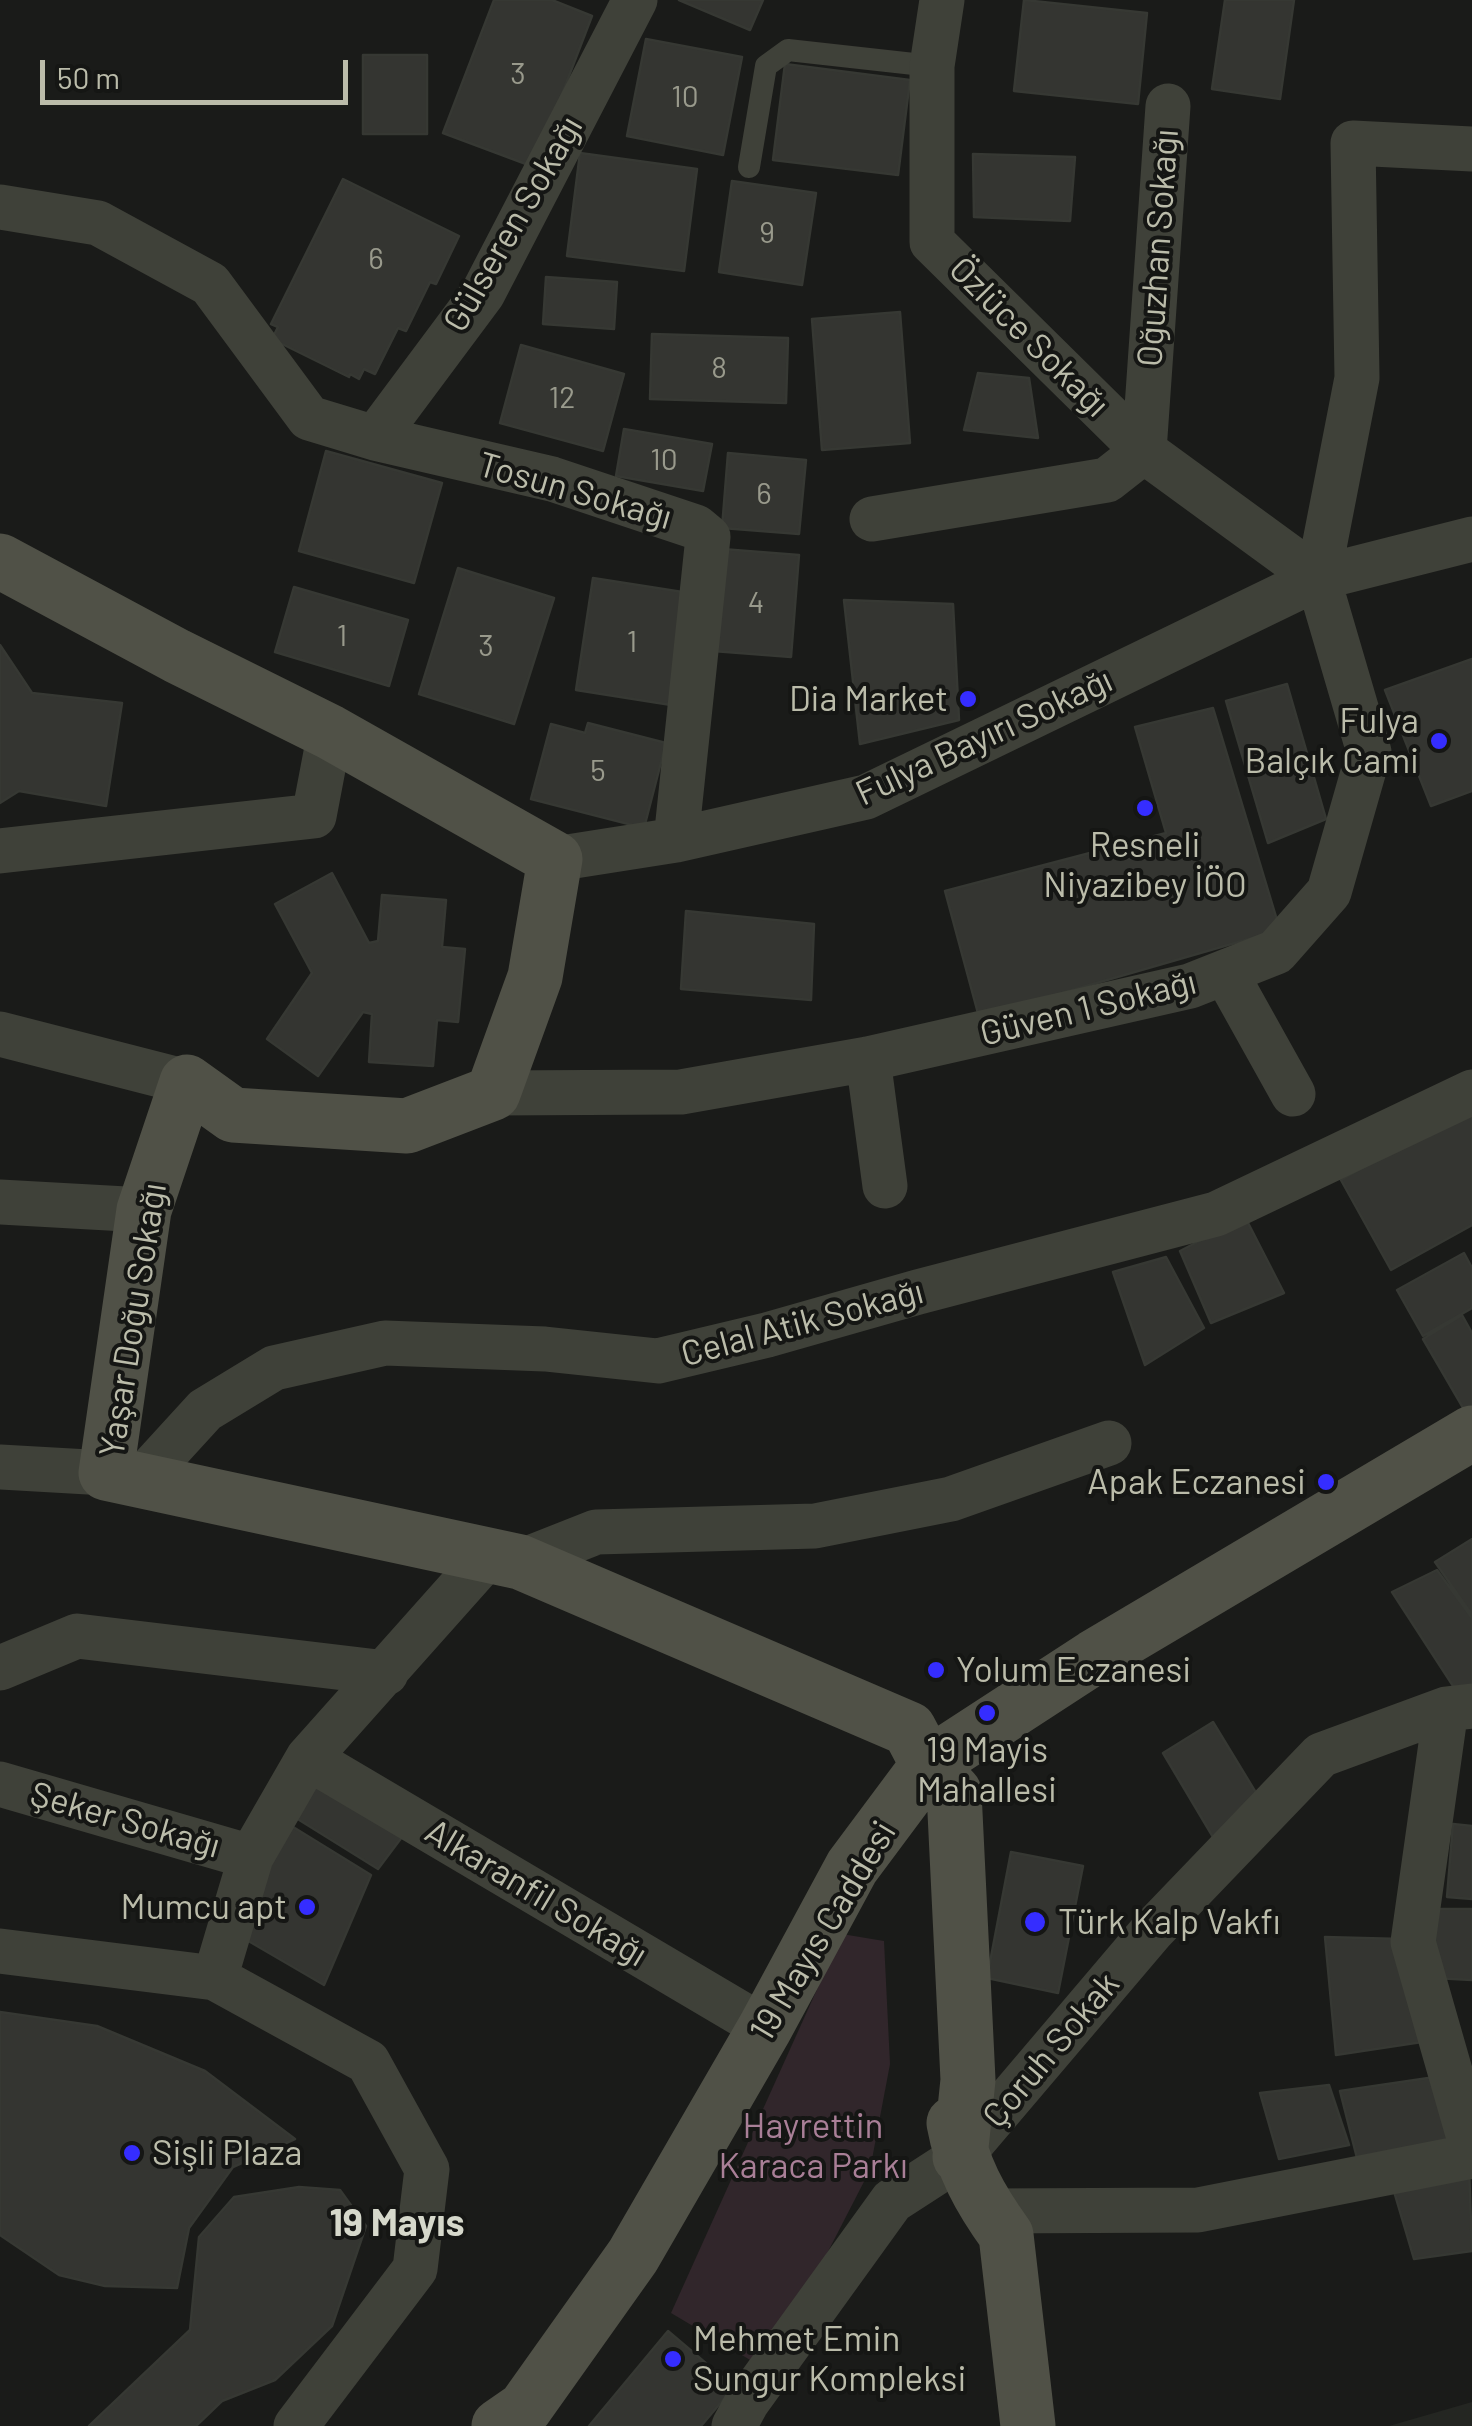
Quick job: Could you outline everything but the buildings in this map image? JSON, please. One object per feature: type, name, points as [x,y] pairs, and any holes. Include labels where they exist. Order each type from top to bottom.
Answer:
[{"type":"street","name":"Gülseren Sokağı","points":[[376,438],[482,293],[635,0]]},
{"type":"street","name":"Özlüce Sokağı","points":[[942,0],[932,66],[932,242],[1144,451],[1318,578]]},
{"type":"street","name":"Oğuzhan Sokağı","points":[[1144,451],[1168,106]]},
{"type":"street","points":[[1318,578],[1357,378],[1353,143],[1472,149]]},
{"type":"street","points":[[0,207],[98,223],[210,284],[309,418],[376,438]]},
{"type":"street","name":"Tosun Sokağı","points":[[376,438],[552,479],[696,528],[708,537],[676,840]]},
{"type":"street","points":[[872,519],[1107,480],[1144,451]]},
{"type":"street","name":"Fulya Bayırı Sokağı","points":[[554,860],[676,840],[866,797],[1318,578],[1472,539]]},
{"type":"street","points":[[0,562],[330,732],[554,860],[534,977],[493,1092]]},
{"type":"street","name":"Güven 1 Sokağı","points":[[186,1082],[233,1115],[407,1126],[493,1092],[681,1092],[868,1059],[1190,986],[1276,952],[1330,892],[1369,752],[1318,578]]},
{"type":"street","points":[[0,851],[314,816],[330,732]]},
{"type":"street","points":[[1225,972],[1293,1094]]},
{"type":"street","points":[[0,1034],[186,1082]]},
{"type":"street","points":[[868,1059],[885,1186]]},
{"type":"street","name":"Yaşar Doğu Sokağı","points":[[186,1082],[144,1210],[123,1476],[504,1559],[908,1730],[928,1765]]},
{"type":"street","name":"Celal Atik Sokağı","points":[[123,1476],[206,1410],[274,1368],[384,1343],[544,1350],[658,1361],[1216,1214],[1472,1092]]},
{"type":"street","points":[[0,1202],[144,1210]]},
{"type":"street","name":"19 Mayıs Caddesi","points":[[499,2426],[525,2408],[633,2256],[852,1868],[928,1765],[1094,1657],[1472,1433]]},
{"type":"street","points":[[214,1978],[251,1856],[308,1758],[386,1673],[504,1559],[596,1532],[815,1526],[951,1499],[1109,1443]]},
{"type":"street","points":[[0,1467],[123,1476]]},
{"type":"street","points":[[0,1668],[77,1636],[386,1673]]},
{"type":"street","points":[[1459,1708],[1413,1942],[1472,2148]]},
{"type":"street","name":"Çoruh Sokak","points":[[734,2426],[747,2402],[892,2202],[960,2157],[1152,1931],[1321,1755],[1459,1708]]},
{"type":"street","name":"Alkaranfil Sokağı","points":[[308,1758],[765,2028]]},
{"type":"street","points":[[928,1765],[914,1810],[930,1876],[945,2076],[960,2157],[1006,2235],[1028,2426]]},
{"type":"street","name":"Şeker Sokağı","points":[[0,1784],[251,1856]]},
{"type":"street","points":[[0,1951],[214,1978],[368,2062],[427,2169],[415,2269],[296,2426]]},
{"type":"street","points":[[989,2211],[1198,2210],[1472,2156]]},
{"type":"street","points":[[989,2211],[984,2256],[1006,2426]]},
{"type":"lane","points":[[749,167],[766,66],[788,50],[932,66]]},
{"type":"shaded area","points":[[1472,2402],[1472,2426],[1389,2426]]},
{"type":"green space","name":"Hayrettin Karaca Parkı","points":[[842,1934],[884,1941],[890,2064],[870,2170],[767,2370],[671,2313]]},
{"type":"place","name":"Dia Market","points":[[968,699]]},
{"type":"place","name":"Fulya Balçık Cami","points":[[1439,741]]},
{"type":"place","name":"Resneli Niyazibey İÖO","points":[[1145,808]]},
{"type":"place","name":"Apak Eczanesi","points":[[1326,1482]]},
{"type":"place","name":"Yolum Eczanesi","points":[[936,1670]]},
{"type":"place","name":"19 Mayis Mahallesi","points":[[987,1713]]},
{"type":"place","name":"Mumcu apt","points":[[307,1907]]},
{"type":"place","name":"Türk Kalp Vakfı","points":[[1035,1922]]},
{"type":"place","name":"Sişli Plaza","points":[[132,2153]]},
{"type":"place","name":"Mehmet Emin Sungur Kompleksi","points":[[673,2359]]},
{"type":"district","name":"19 Mayıs","points":[[397,2223]]}]
